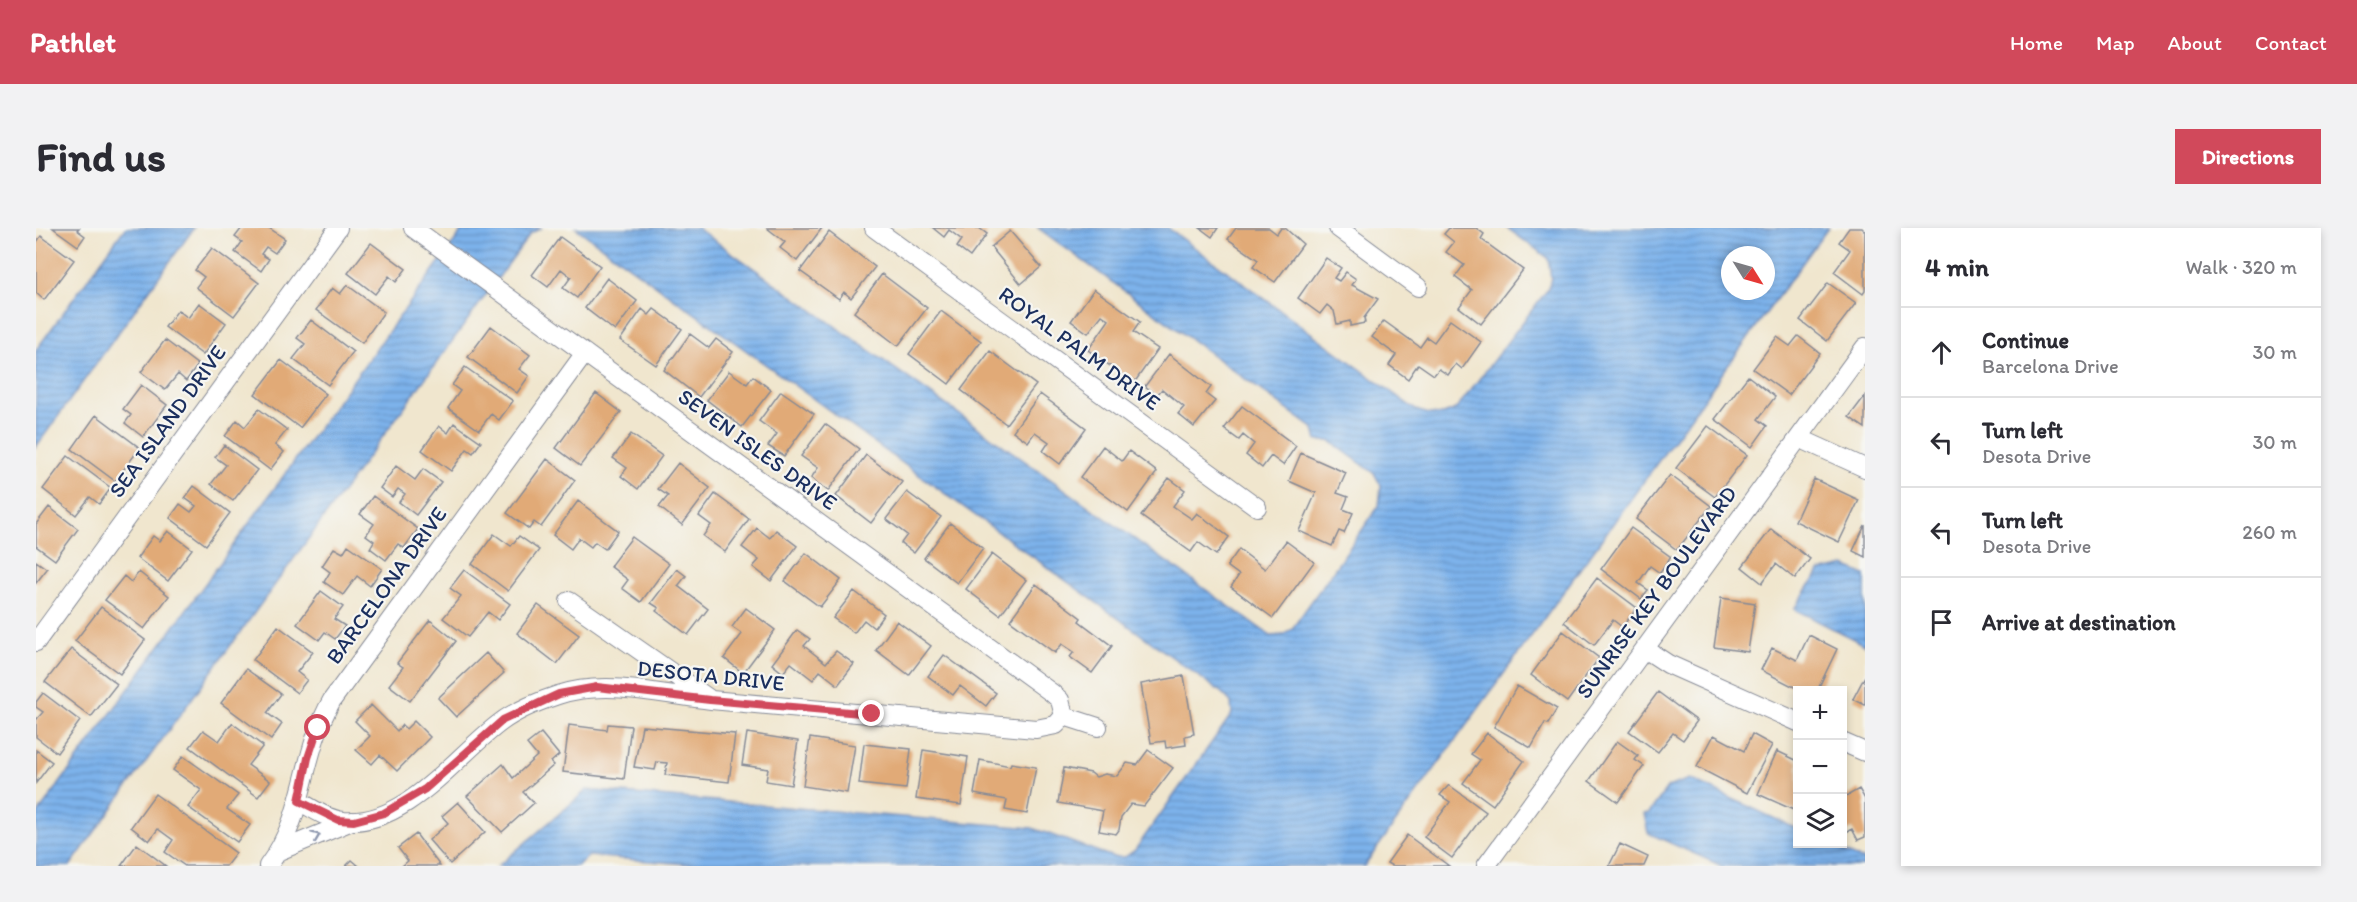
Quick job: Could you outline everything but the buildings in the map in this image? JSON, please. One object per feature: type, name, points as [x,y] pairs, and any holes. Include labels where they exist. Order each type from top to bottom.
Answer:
[{"type":"street","name":"SEA ISLAND DRIVE","points":[[36,642],[338,228]]},
{"type":"street","name":"SEVEN ISLES DRIVE","points":[[413,228],[1052,693],[1060,700],[1064,709],[1064,717]]},
{"type":"street","name":"ROYAL PALM DRIVE","points":[[874,228],[1257,507]]},
{"type":"street","points":[[1338,228],[1418,286]]},
{"type":"street","name":"SUNRISE KEY BOULEVARD","points":[[1490,865],[1865,347]]},
{"type":"street","name":"BARCELONA DRIVE","points":[[268,866],[279,851],[290,828],[299,801],[312,741],[332,700],[585,353]]},
{"type":"street","points":[[1799,438],[1865,468]]},
{"type":"street","points":[[569,601],[710,700]]},
{"type":"street","points":[[1645,649],[1668,664],[1793,720]]},
{"type":"street","name":"DESOTA DRIVE","points":[[279,851],[354,821],[384,813],[416,796],[503,720],[559,694],[597,687],[710,700],[1036,729],[1056,725],[1064,717]]},
{"type":"street","points":[[1064,717],[1098,727]]},
{"type":"street","points":[[1847,744],[1865,752]]},
{"type":"street","name":"DESOTA DRIVE","points":[[299,801],[330,818],[354,821]]},
{"type":"water","points":[[125,228],[194,228],[36,447],[36,350]]},
{"type":"water","points":[[464,228],[542,228],[531,233],[70,866],[36,866],[36,816]]},
{"type":"water","points":[[576,228],[697,228],[1271,636],[1283,635],[1292,629],[1379,506],[1381,486],[1374,473],[1330,441],[1317,441],[1314,429],[1038,228],[1168,228],[1416,410],[1437,415],[1457,408],[1548,289],[1551,278],[1548,258],[1507,228],[1828,228],[1364,866],[709,866],[589,856],[577,866],[498,866],[587,790],[1032,828],[1113,857],[1125,857],[1135,850],[1232,714],[1231,702],[1222,693]]},
{"type":"water","points":[[1845,566],[1865,575],[1865,645],[1794,609],[1819,572]]},
{"type":"water","points":[[1690,779],[1793,827],[1793,848],[1837,848],[1865,861],[1865,866],[1722,866],[1648,833],[1644,814],[1649,813],[1668,787]]},
{"type":"route","points":[[318,728],[312,741],[299,801],[330,818],[354,821],[384,813],[416,796],[503,720],[559,694],[597,687],[710,700],[872,714]]}]
